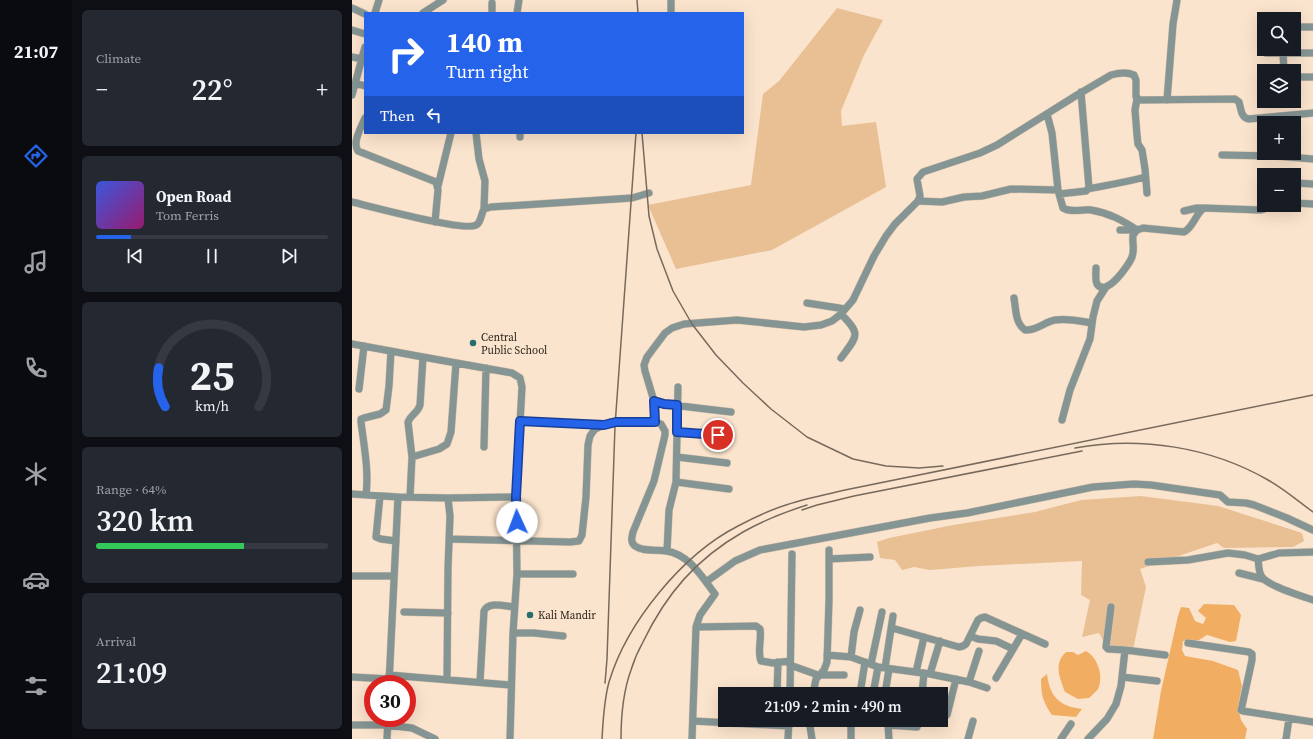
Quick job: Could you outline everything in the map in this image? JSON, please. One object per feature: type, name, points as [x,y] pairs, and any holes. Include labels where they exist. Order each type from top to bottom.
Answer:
[{"type":"street","points":[[375,12],[379,0]]},
{"type":"street","points":[[425,12],[443,0]]},
{"type":"street","points":[[517,12],[519,0]]},
{"type":"street","points":[[671,0],[671,12]]},
{"type":"street","points":[[1168,100],[1173,24],[1177,0]]},
{"type":"street","points":[[492,3],[492,12]]},
{"type":"street","points":[[352,8],[364,14]]},
{"type":"street","points":[[1301,27],[1313,27]]},
{"type":"street","points":[[352,30],[364,34]]},
{"type":"street","points":[[352,95],[364,51]]},
{"type":"street","points":[[1301,53],[1313,53]]},
{"type":"street","points":[[352,57],[362,59]]},
{"type":"street","points":[[655,422],[654,401],[645,371],[645,361],[665,333],[677,326],[737,320],[804,327],[821,325],[832,321],[843,312],[853,300],[874,256],[886,236],[895,224],[918,201],[920,196],[917,179],[923,172],[997,145],[1082,92],[1111,75],[1118,73],[1134,75],[1136,80],[1137,135],[1138,144],[1142,150],[1147,193]]},
{"type":"street","points":[[1301,77],[1313,77]]},
{"type":"street","points":[[356,83],[364,86]]},
{"type":"street","points":[[1082,92],[1088,189]]},
{"type":"street","points":[[1137,99],[1237,100],[1243,116],[1246,119],[1313,113]]},
{"type":"street","points":[[1047,114],[1052,133],[1058,192],[1061,204],[1066,210],[1084,209],[1103,213],[1120,219],[1137,230]]},
{"type":"street","points":[[364,121],[355,150],[431,179],[436,182],[438,186]]},
{"type":"street","points":[[435,222],[438,186],[451,134]]},
{"type":"street","points":[[352,202],[435,222],[473,226],[479,223],[484,209],[485,181],[479,159],[476,134]]},
{"type":"street","points":[[1222,155],[1276,156],[1313,159]]},
{"type":"street","points":[[918,201],[942,202],[964,197],[982,196],[1011,189],[1058,192],[1086,191],[1088,189],[1124,183],[1145,177]]},
{"type":"street","points":[[1301,183],[1313,184]]},
{"type":"street","points":[[484,209],[491,207],[632,198],[649,193]]},
{"type":"street","points":[[1301,203],[1313,204]]},
{"type":"street","points":[[1184,211],[1209,207],[1257,210]]},
{"type":"street","points":[[1120,230],[1137,230],[1143,228],[1184,232],[1190,228],[1204,208]]},
{"type":"street","points":[[1062,420],[1070,390],[1090,338],[1097,301],[1106,287],[1115,281],[1131,260],[1134,249],[1133,235],[1137,230]]},
{"type":"street","points":[[1096,268],[1097,284],[1102,287],[1106,287]]},
{"type":"street","points":[[1014,298],[1020,325],[1025,330],[1033,329],[1055,320],[1092,323]]},
{"type":"street","points":[[807,303],[843,312],[851,324],[856,334],[855,339],[841,358]]},
{"type":"street","points":[[352,344],[512,373],[520,378],[522,387],[516,497],[518,574],[514,607],[510,685],[510,739]]},
{"type":"street","points":[[359,389],[364,346]]},
{"type":"street","points":[[366,495],[367,475],[361,420],[380,414],[386,410],[391,351]]},
{"type":"street","points":[[410,497],[412,457],[408,422],[411,416],[419,410],[423,357]]},
{"type":"street","points":[[412,457],[445,447],[449,441],[456,363]]},
{"type":"street","points":[[484,447],[486,368]]},
{"type":"street","points":[[667,551],[669,510],[676,482],[678,387]]},
{"type":"street","points":[[654,401],[664,404],[732,412]]},
{"type":"street","points":[[520,421],[604,425]]},
{"type":"street","points":[[449,539],[570,542],[575,542],[581,539],[586,497],[588,445],[590,436],[595,429],[616,422],[655,422],[661,424],[665,435],[654,481],[633,532],[632,540],[633,544],[642,549],[667,551],[677,554],[689,562],[715,594],[700,615],[696,627],[692,739]]},
{"type":"street","points":[[677,432],[732,437]]},
{"type":"street","points":[[677,457],[728,463]]},
{"type":"street","points":[[676,482],[729,489]]},
{"type":"street","points":[[706,582],[735,561],[760,550],[930,518],[967,513],[1065,492],[1113,485],[1151,485],[1220,495],[1228,502],[1254,505],[1313,530]]},
{"type":"street","points":[[352,494],[448,498],[516,497]]},
{"type":"street","points":[[380,496],[376,537],[381,540],[396,541]]},
{"type":"street","points":[[389,675],[398,497]]},
{"type":"street","points":[[447,679],[450,516],[448,498]]},
{"type":"street","points":[[815,687],[816,679],[824,670],[827,662],[829,550]]},
{"type":"street","points":[[1148,562],[1188,560],[1228,553],[1245,555],[1258,559],[1279,553],[1313,552]]},
{"type":"street","points":[[790,687],[792,554]]},
{"type":"street","points":[[829,559],[870,558]]},
{"type":"street","points":[[1258,559],[1260,574],[1263,578]]},
{"type":"street","points":[[1239,573],[1263,578],[1278,587],[1313,600]]},
{"type":"street","points":[[518,574],[573,574]]},
{"type":"street","points":[[352,576],[394,576]]},
{"type":"street","points":[[480,682],[484,611],[490,605],[514,607]]},
{"type":"street","points":[[1111,607],[1106,647],[1108,649],[1165,654]]},
{"type":"street","points":[[851,657],[854,632],[860,610]]},
{"type":"street","points":[[404,612],[448,613]]},
{"type":"street","points":[[874,687],[878,666],[882,612]]},
{"type":"street","points":[[864,687],[878,666],[892,628],[893,616]]},
{"type":"street","points":[[892,628],[940,642],[963,646],[966,644],[978,620],[985,617],[1045,644]]},
{"type":"street","points":[[696,627],[756,626],[760,629],[761,634],[761,661],[790,663],[818,675],[844,675]]},
{"type":"street","points":[[513,633],[534,633],[563,636]]},
{"type":"street","points":[[996,678],[1022,634]]},
{"type":"street","points":[[970,636],[996,642],[1013,649]]},
{"type":"street","points":[[922,687],[924,637]]},
{"type":"street","points":[[923,673],[940,642]]},
{"type":"street","points":[[1188,643],[1248,652],[1252,654],[1241,710],[1243,712],[1313,722]]},
{"type":"street","points":[[1088,739],[1112,712],[1119,695],[1125,650]]},
{"type":"street","points":[[969,682],[980,651]]},
{"type":"street","points":[[827,655],[851,657],[878,666],[956,679],[987,688]]},
{"type":"street","points":[[777,687],[778,662]]},
{"type":"street","points":[[878,666],[883,687]]},
{"type":"street","points":[[352,677],[364,678]]},
{"type":"street","points":[[1122,677],[1157,681]]},
{"type":"street","points":[[416,679],[447,679],[510,685]]},
{"type":"street","points":[[948,711],[956,679]]},
{"type":"street","points":[[1286,739],[1289,719]]},
{"type":"street","points":[[693,721],[718,722]]},
{"type":"street","points":[[968,739],[972,721]]},
{"type":"street","points":[[352,725],[364,724]]},
{"type":"street","points":[[1061,739],[1071,724]]},
{"type":"street","points":[[387,739],[388,727]]},
{"type":"street","points":[[408,727],[435,739]]},
{"type":"street","points":[[788,739],[789,727]]},
{"type":"street","points":[[811,727],[812,739]]},
{"type":"street","points":[[851,739],[853,727]]},
{"type":"street","points":[[888,727],[889,739]]},
{"type":"shaded area","points":[[837,8],[883,20],[864,55],[841,111],[842,126],[876,122],[886,187],[772,250],[676,269],[648,205],[751,185],[763,94],[779,81]]},
{"type":"shaded area","points":[[1141,496],[1218,506],[1302,533],[1304,541],[1293,547],[1224,548],[1217,543],[1140,569],[1146,587],[1133,650],[1107,647],[1099,633],[1082,637],[1090,600],[1081,595],[1082,561],[930,570],[914,567],[902,570],[895,560],[880,558],[877,542],[889,538],[953,525],[1035,512],[1081,500]]},
{"type":"shaded area","points":[[1204,604],[1234,605],[1241,615],[1236,641],[1230,642],[1207,635],[1199,640],[1183,641],[1182,650],[1185,656],[1213,661],[1238,670],[1242,686],[1238,707],[1241,720],[1247,729],[1245,739],[1153,739],[1161,691],[1181,607],[1189,608],[1195,621],[1203,624],[1206,618],[1198,611]]},
{"type":"shaded area","points":[[1086,651],[1097,663],[1100,673],[1100,684],[1098,689],[1089,698],[1078,699],[1065,692],[1060,676],[1059,666],[1062,657],[1066,652],[1073,652],[1078,655]]},
{"type":"shaded area","points":[[1047,674],[1050,689],[1057,699],[1067,706],[1082,709],[1076,717],[1052,715],[1046,706],[1041,690],[1041,679]]},
{"type":"railway","points":[[637,0],[638,12]]},
{"type":"railway","points":[[605,683],[615,426],[636,134]]},
{"type":"railway","points":[[642,134],[649,216],[657,249],[673,291],[692,324],[716,355],[771,409],[807,437],[853,459],[886,466],[919,468],[943,466]]},
{"type":"railway","points":[[602,739],[603,717],[609,682],[617,659],[643,614],[660,592],[697,554],[717,538],[755,517],[806,499],[845,490],[1313,395]]},
{"type":"railway","points":[[1075,448],[1125,443],[1150,444],[1199,452],[1223,459],[1268,480],[1313,512]]},
{"type":"railway","points":[[802,510],[854,496],[1082,451]]},
{"type":"railway","points":[[621,739],[624,695],[633,663],[652,625],[672,593],[697,566],[726,543],[743,532],[767,520],[807,505]]},
{"type":"place","name":"Central Public School","points":[[473,343]]},
{"type":"place","name":"Kali Mandir","points":[[530,615]]},
{"type":"route","points":[[517,522],[516,497],[520,421],[604,425],[611,422],[655,422],[654,401],[664,404],[677,405],[677,432],[718,435]]}]
